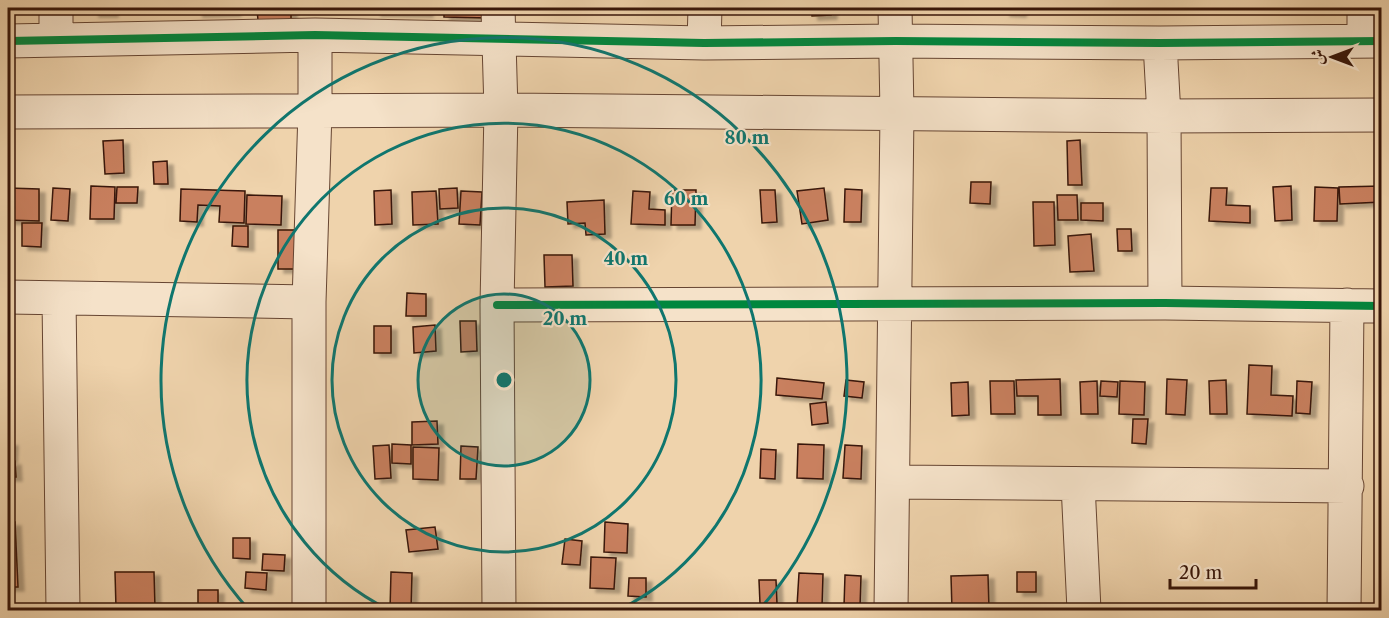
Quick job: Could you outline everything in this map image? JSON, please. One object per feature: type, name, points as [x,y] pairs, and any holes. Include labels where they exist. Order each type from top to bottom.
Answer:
[{"type":"street","points":[[56,8],[56,40]]},
{"type":"street","points":[[704,43],[705,8]]},
{"type":"street","points":[[891,610],[897,112],[895,8]]},
{"type":"street","points":[[8,41],[315,35],[498,23],[704,43],[896,40],[1160,43],[1373,40],[1364,8]]},
{"type":"street","points":[[498,23],[501,110],[497,305],[499,610]]},
{"type":"street","points":[[309,610],[309,302],[315,35]]},
{"type":"street","points":[[1160,43],[1164,116],[1165,303]]},
{"type":"street","points":[[8,112],[501,110],[1382,116]]},
{"type":"street","points":[[8,297],[309,302]]},
{"type":"street","points":[[59,298],[63,610]]},
{"type":"street","points":[[497,305],[1165,303],[1382,306]]},
{"type":"street","points":[[1344,610],[1347,305]]},
{"type":"street","points":[[893,483],[1347,486]]},
{"type":"street","points":[[1078,484],[1084,610]]},
{"type":"building","points":[[93,8],[112,8],[112,13],[93,13]]},
{"type":"building","points":[[196,8],[234,8],[235,12],[197,13]]},
{"type":"building","points":[[257,8],[291,8],[291,20],[258,21]]},
{"type":"building","points":[[375,8],[427,8],[427,13],[375,12]]},
{"type":"building","points":[[444,8],[488,8],[488,18],[444,17]]},
{"type":"building","points":[[811,8],[831,8],[831,15],[812,16]]},
{"type":"building","points":[[1005,8],[1021,8],[1020,13],[1004,12]]},
{"type":"building","points":[[123,140],[124,173],[105,174],[103,141]]},
{"type":"building","points":[[1080,140],[1082,185],[1068,185],[1067,141]]},
{"type":"building","points":[[167,161],[168,184],[154,184],[153,162]]},
{"type":"building","points":[[971,182],[991,182],[990,204],[970,203]]},
{"type":"building","points":[[91,186],[115,187],[114,219],[90,219]]},
{"type":"building","points":[[1291,186],[1292,220],[1275,221],[1273,187]]},
{"type":"building","points":[[1382,186],[1382,202],[1340,204],[1339,187]]},
{"type":"building","points":[[117,187],[138,187],[137,203],[116,203]]},
{"type":"building","points":[[1315,187],[1338,188],[1337,221],[1314,221]]},
{"type":"building","points":[[8,188],[39,189],[39,221],[8,220]]},
{"type":"building","points":[[53,188],[70,189],[68,221],[51,220]]},
{"type":"building","points":[[457,188],[458,208],[440,209],[439,189]]},
{"type":"building","points":[[824,188],[828,220],[802,224],[797,191]]},
{"type":"building","points":[[1211,188],[1227,188],[1226,205],[1250,206],[1250,223],[1209,221]]},
{"type":"building","points":[[181,189],[245,191],[244,223],[219,222],[220,206],[198,205],[197,222],[180,221]]},
{"type":"building","points":[[845,189],[862,190],[861,222],[844,222]]},
{"type":"building","points":[[391,190],[392,224],[375,225],[374,191]]},
{"type":"building","points":[[672,190],[696,190],[695,225],[671,225]]},
{"type":"building","points":[[760,190],[775,190],[777,222],[762,223]]},
{"type":"building","points":[[436,191],[438,224],[413,225],[412,192]]},
{"type":"building","points":[[461,191],[482,192],[480,225],[459,224]]},
{"type":"building","points":[[633,191],[650,192],[649,209],[665,210],[665,225],[631,224]]},
{"type":"building","points":[[247,195],[282,196],[281,225],[246,224]]},
{"type":"building","points":[[1057,195],[1077,195],[1078,220],[1058,220]]},
{"type":"building","points":[[604,200],[605,234],[586,235],[585,223],[568,224],[567,202]]},
{"type":"building","points":[[1033,202],[1054,202],[1055,245],[1034,246]]},
{"type":"building","points":[[1081,203],[1103,203],[1103,221],[1081,220]]},
{"type":"building","points":[[22,223],[42,223],[41,247],[22,246]]},
{"type":"building","points":[[233,226],[248,226],[248,247],[232,246]]},
{"type":"building","points":[[1117,229],[1131,229],[1132,251],[1118,251]]},
{"type":"building","points":[[278,230],[298,230],[297,269],[278,269]]},
{"type":"building","points":[[1091,234],[1094,271],[1070,272],[1068,236]]},
{"type":"building","points":[[544,255],[572,255],[573,286],[545,287]]},
{"type":"building","points":[[407,293],[426,294],[426,316],[406,316]]},
{"type":"building","points":[[460,321],[476,321],[477,351],[461,352]]},
{"type":"building","points":[[435,325],[436,351],[414,353],[413,327]]},
{"type":"building","points":[[374,326],[391,326],[391,353],[374,353]]},
{"type":"building","points":[[1249,365],[1272,366],[1271,395],[1293,396],[1292,416],[1247,414]]},
{"type":"building","points":[[777,378],[824,383],[822,399],[776,395]]},
{"type":"building","points":[[1060,379],[1061,415],[1038,415],[1038,396],[1017,396],[1016,380]]},
{"type":"building","points":[[1167,379],[1187,380],[1185,415],[1166,414]]},
{"type":"building","points":[[846,380],[864,382],[862,398],[844,396]]},
{"type":"building","points":[[1226,380],[1227,414],[1210,414],[1209,381]]},
{"type":"building","points":[[990,381],[1014,381],[1015,414],[991,414]]},
{"type":"building","points":[[1097,381],[1098,414],[1081,414],[1080,382]]},
{"type":"building","points":[[1101,381],[1118,382],[1117,397],[1100,396]]},
{"type":"building","points":[[1120,381],[1145,382],[1144,415],[1119,414]]},
{"type":"building","points":[[1297,381],[1312,382],[1310,414],[1296,413]]},
{"type":"building","points":[[968,382],[969,415],[952,416],[951,383]]},
{"type":"building","points":[[826,402],[828,423],[812,425],[810,404]]},
{"type":"building","points":[[1133,419],[1148,419],[1146,444],[1132,443]]},
{"type":"building","points":[[437,421],[438,444],[412,445],[412,422]]},
{"type":"building","points":[[8,442],[12,442],[11,459],[8,459]]},
{"type":"building","points":[[392,444],[411,445],[411,464],[392,463]]},
{"type":"building","points":[[798,444],[824,445],[823,479],[797,478]]},
{"type":"building","points":[[389,445],[391,478],[375,479],[373,446]]},
{"type":"building","points":[[845,445],[862,446],[861,479],[843,478]]},
{"type":"building","points":[[461,446],[478,447],[476,479],[460,479]]},
{"type":"building","points":[[413,447],[439,448],[438,480],[413,479]]},
{"type":"building","points":[[761,449],[776,450],[775,479],[760,478]]},
{"type":"building","points":[[15,461],[16,477],[8,477],[8,462]]},
{"type":"building","points":[[8,522],[15,522],[18,587],[8,587]]},
{"type":"building","points":[[605,522],[628,524],[627,553],[604,552]]},
{"type":"building","points":[[435,527],[438,549],[409,552],[406,530]]},
{"type":"building","points":[[233,538],[250,538],[250,559],[233,558]]},
{"type":"building","points":[[565,539],[582,541],[580,565],[562,564]]},
{"type":"building","points":[[263,554],[285,555],[284,571],[262,570]]},
{"type":"building","points":[[591,557],[616,558],[614,589],[590,588]]},
{"type":"building","points":[[115,572],[154,572],[155,608],[116,608]]},
{"type":"building","points":[[246,572],[267,573],[266,590],[245,588]]},
{"type":"building","points":[[391,572],[412,573],[411,610],[390,610]]},
{"type":"building","points":[[1017,572],[1036,572],[1036,592],[1017,592]]},
{"type":"building","points":[[799,573],[823,574],[822,607],[797,606]]},
{"type":"building","points":[[845,575],[861,576],[860,607],[844,606]]},
{"type":"building","points":[[988,575],[989,609],[952,610],[951,576]]},
{"type":"building","points":[[629,578],[646,578],[646,597],[628,596]]},
{"type":"building","points":[[759,580],[776,580],[777,604],[760,604]]},
{"type":"building","points":[[198,590],[218,590],[218,609],[198,609]]},
{"type":"cycle path","points":[[8,41],[315,35],[704,43],[1382,41]]},
{"type":"cycle path","points":[[497,305],[1165,303],[1382,306]]}]
